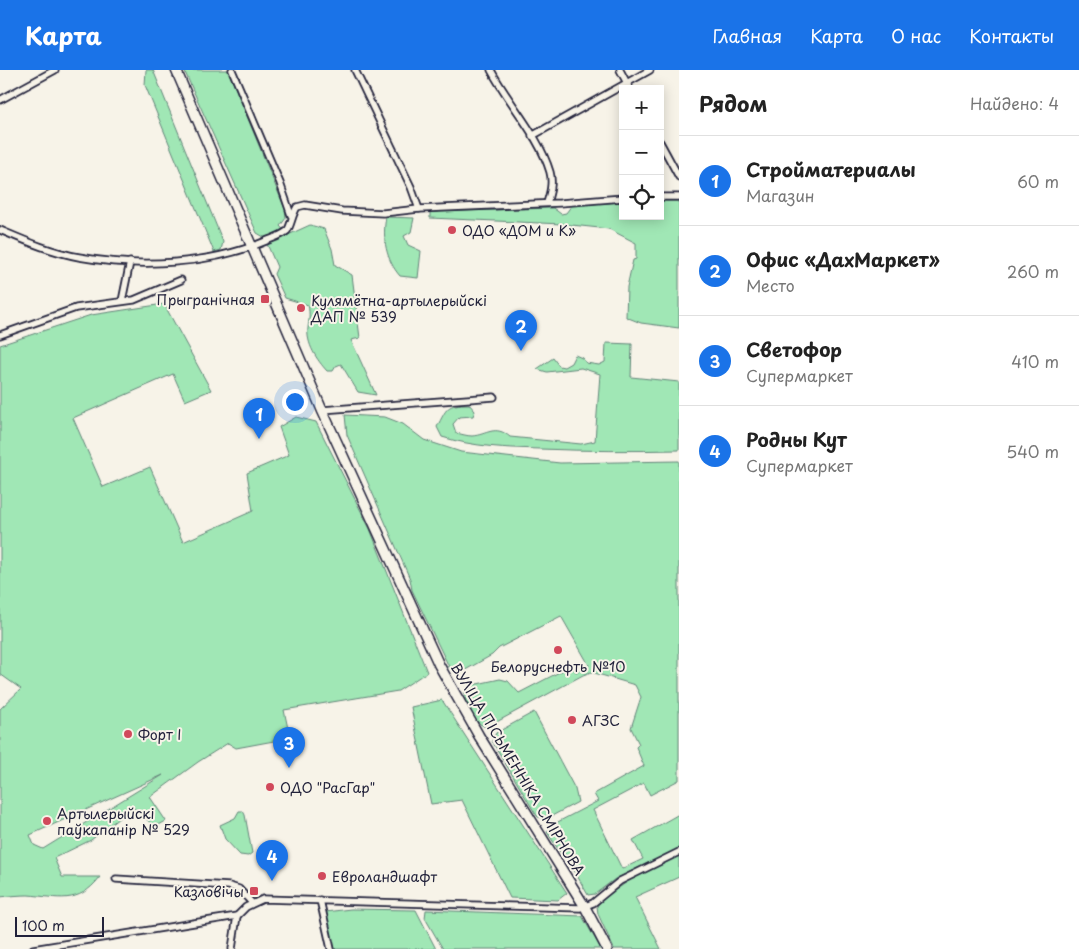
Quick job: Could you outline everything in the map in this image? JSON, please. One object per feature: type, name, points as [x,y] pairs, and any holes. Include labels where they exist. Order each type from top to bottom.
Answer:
[{"type":"main road","name":"ВУЛІЦА ПІСЬМЕННІКА СМІРНОВА","points":[[176,70],[322,410],[452,690],[585,907],[607,949]]},
{"type":"street","points":[[0,100],[55,70]]},
{"type":"street","points":[[232,70],[280,183],[291,216]]},
{"type":"street","points":[[355,70],[411,186],[419,209]]},
{"type":"street","points":[[500,70],[492,72],[532,136],[550,173],[551,188],[547,203]]},
{"type":"street","points":[[620,70],[628,85]]},
{"type":"street","points":[[629,85],[650,70]]},
{"type":"street","points":[[532,136],[619,91]]},
{"type":"street","points":[[664,149],[679,177]]},
{"type":"street","points":[[664,197],[679,197]]},
{"type":"street","points":[[0,230],[41,247],[79,257],[130,262],[211,259],[253,247],[283,234],[289,229],[291,216],[297,207],[305,205],[342,211],[383,213],[419,209],[619,198]]},
{"type":"street","points":[[122,302],[130,262]]},
{"type":"street","points":[[0,335],[76,308],[134,300],[182,280]]},
{"type":"street","points":[[322,410],[494,397]]},
{"type":"street","points":[[33,949],[237,916],[252,903],[263,899],[561,908],[585,907],[594,903],[620,881],[679,852]]},
{"type":"street","points":[[116,879],[130,882],[229,886],[239,889],[252,903]]},
{"type":"street","points":[[320,900],[331,949]]},
{"type":"street","points":[[232,949],[237,916]]},
{"type":"green space","points":[[146,70],[153,70],[223,242],[221,250],[214,252],[145,85]]},
{"type":"green space","points":[[184,70],[228,70],[285,209],[286,218],[280,226],[288,235],[310,225],[324,229],[332,249],[335,265],[352,275],[360,338],[351,340],[376,395],[358,392],[341,364],[336,366],[333,371],[327,371],[316,357],[310,346],[308,334],[308,305],[285,298],[274,274],[277,267],[264,237],[257,233]]},
{"type":"green space","points":[[664,201],[679,201],[679,328],[641,323],[626,317],[627,287],[633,260],[636,259],[636,243],[609,229],[562,224],[430,218],[430,212],[553,208],[561,214],[566,213],[572,205],[619,202],[619,220],[664,220]]},
{"type":"green space","points":[[386,217],[414,218],[411,232],[404,236],[408,245],[421,251],[418,278],[400,276],[391,263],[385,241]]},
{"type":"green space","points":[[164,304],[211,390],[185,401],[173,374],[73,418],[103,487],[150,467],[183,542],[253,511],[247,473],[289,455],[279,427],[296,417],[316,422],[370,529],[427,672],[398,691],[284,710],[290,738],[236,748],[228,743],[198,762],[150,797],[166,821],[155,827],[133,807],[91,840],[54,858],[62,877],[100,877],[84,892],[67,898],[28,895],[0,897],[0,709],[21,689],[0,674],[0,345],[91,315]],"holes":[[[163,775],[43,849],[34,845],[30,835]]]},
{"type":"green space","points":[[606,343],[632,344],[631,377],[679,382],[679,450],[627,451],[515,448],[478,445],[442,437],[437,427],[445,411],[451,406],[469,404],[475,411],[473,416],[459,417],[453,424],[456,433],[472,436],[491,431],[500,431],[510,437],[581,444],[595,441],[600,374],[581,368],[547,372],[537,369],[553,358],[559,366],[564,367],[571,363],[575,355],[582,358],[586,363],[599,365],[605,362]]},
{"type":"green space","points":[[345,415],[385,417],[403,424],[424,440],[461,452],[560,463],[679,461],[679,780],[650,795],[644,783],[593,810],[622,869],[643,859],[633,840],[679,814],[679,877],[635,897],[661,949],[614,949],[598,914],[597,906],[602,900],[626,883],[640,867],[615,879],[595,894],[588,895],[563,851],[560,852],[547,832],[552,825],[598,801],[594,794],[644,766],[636,747],[639,744],[631,728],[641,697],[635,685],[591,672],[491,725],[491,727],[480,724],[467,705],[465,691],[468,686],[500,679],[508,681],[519,693],[571,666],[576,672],[589,665],[561,616],[499,648],[492,655],[460,673],[450,669],[412,590],[410,579],[347,435]]},
{"type":"green space","points":[[442,700],[567,893],[558,900],[510,898],[462,800],[431,804],[411,707]]},
{"type":"green space","points":[[534,712],[575,789],[578,802],[548,818],[538,817],[535,813],[492,741],[496,733]]},
{"type":"green space","points":[[239,811],[243,811],[245,815],[252,853],[248,856],[240,855],[225,839],[220,825],[235,818]]},
{"type":"green space","points":[[351,909],[416,910],[436,949],[334,949],[325,912]]},
{"type":"green space","points":[[426,910],[582,916],[601,949],[443,949],[425,918]]},
{"type":"place","name":"ОДО «ДОМ и К»","points":[[452,230]]},
{"type":"place","name":"Прыгранічная","points":[[265,299]]},
{"type":"place","name":"Кулямётна-артылерыйскі ДАП № 539","points":[[301,308]]},
{"type":"place","name":"Офис «ДахМаркет»","points":[[521,351]]},
{"type":"place","name":"Стройматериалы","points":[[259,439]]},
{"type":"place","name":"Белоруснефть №10","points":[[558,650]]},
{"type":"place","name":"АГЗС","points":[[572,720]]},
{"type":"place","name":"Форт I","points":[[128,734]]},
{"type":"place","name":"Светофор","points":[[289,768]]},
{"type":"place","name":"ОДО \"РасГар\"","points":[[270,787]]},
{"type":"place","name":"Артылерыйскі паўкапанір № 529","points":[[47,821]]},
{"type":"place","name":"Евроландшафт","points":[[322,876]]},
{"type":"place","name":"Родны Кут","points":[[272,881]]},
{"type":"place","name":"Казловічы","points":[[254,891]]}]
